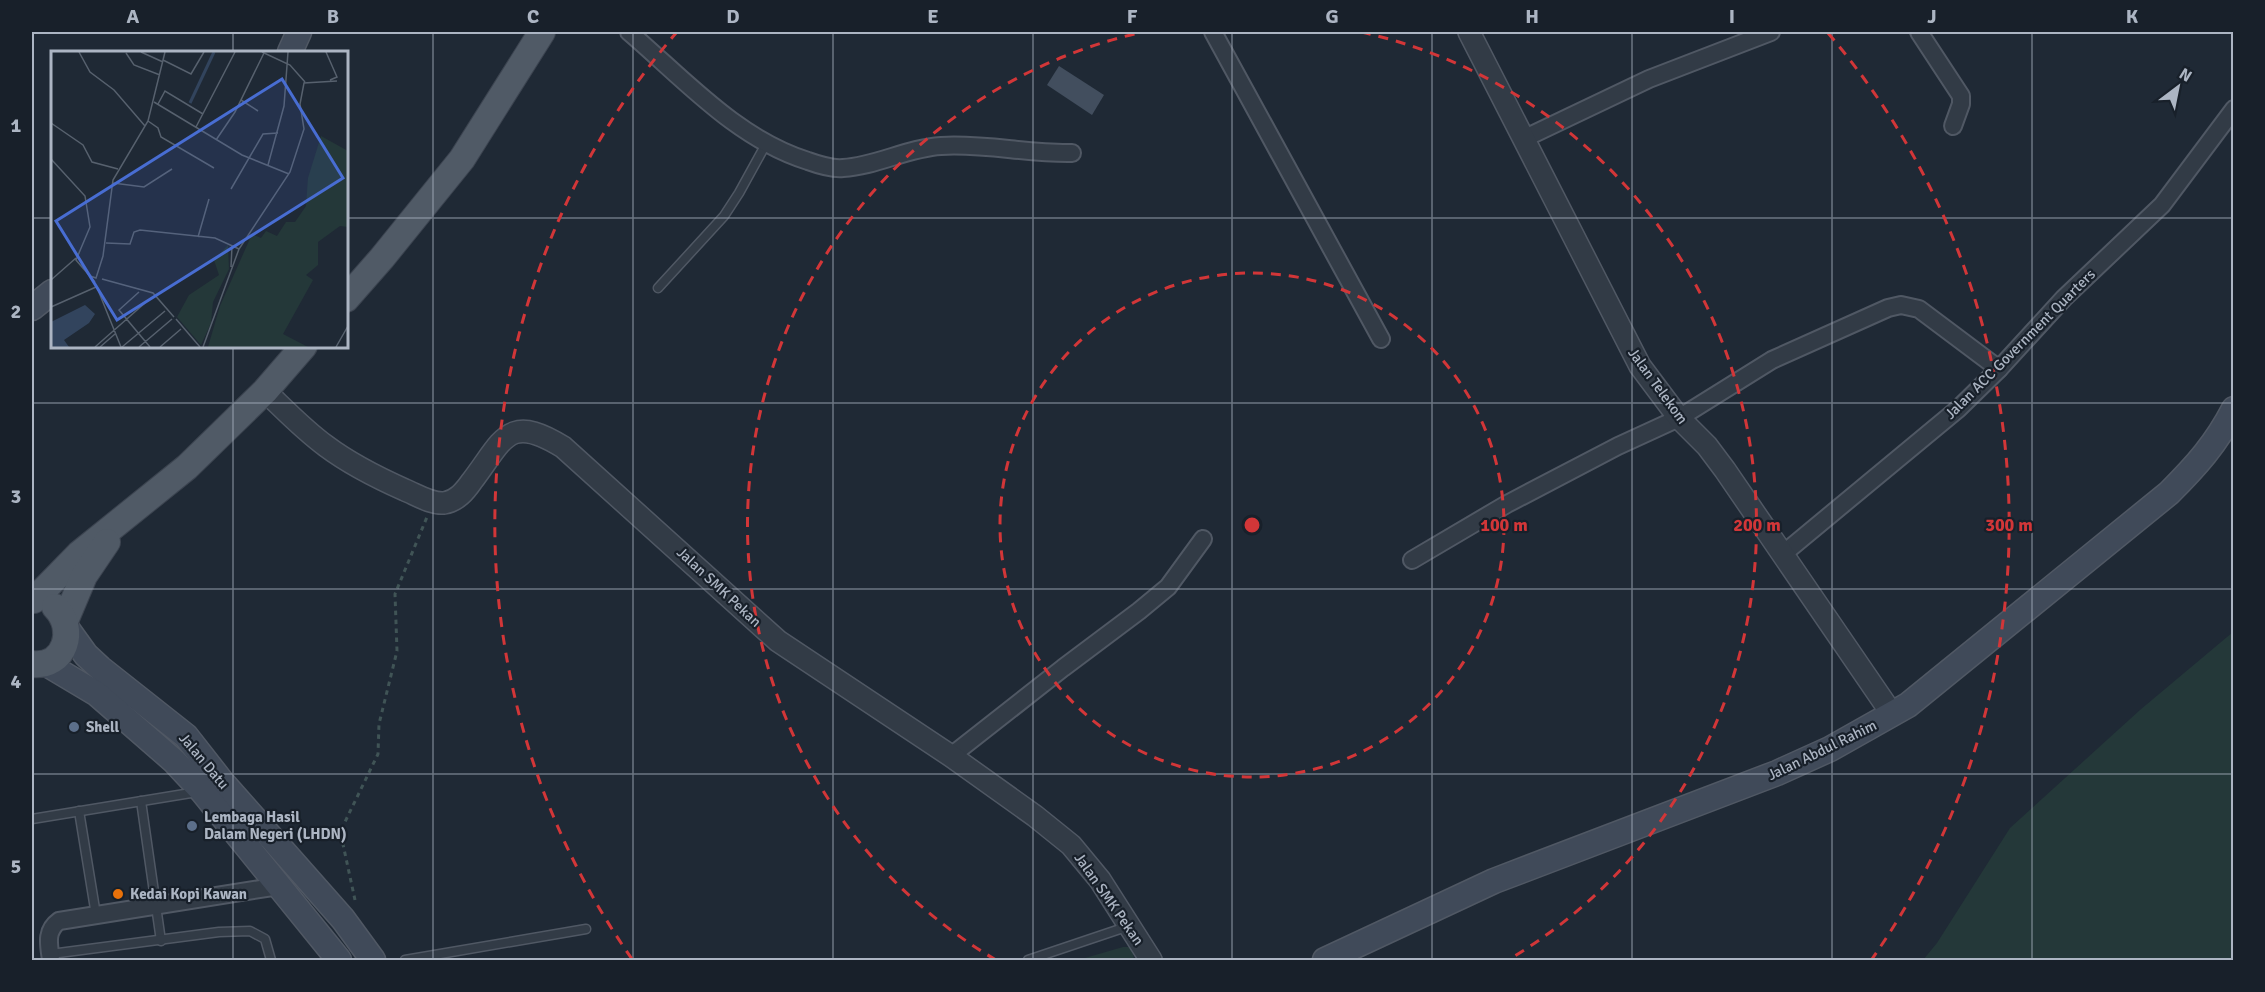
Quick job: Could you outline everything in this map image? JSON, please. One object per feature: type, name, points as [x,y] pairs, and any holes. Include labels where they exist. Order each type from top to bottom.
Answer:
[{"type":"main road","points":[[290,51],[299,32]]},
{"type":"main road","points":[[348,297],[462,159],[542,32]]},
{"type":"main road","points":[[32,308],[51,293]]},
{"type":"main road","points":[[66,626],[53,606],[32,600],[62,570],[187,467],[265,391],[302,348]]},
{"type":"main road","name":"Jalan Abdul Rahim","points":[[1324,960],[1494,881],[1777,773],[1830,749],[1908,705],[2169,493],[2207,453],[2234,409]]},
{"type":"main road","points":[[36,668],[53,659],[64,647],[66,626],[84,576],[119,524]]},
{"type":"main road","name":"Jalan Datu","points":[[66,626],[86,655],[100,668],[186,736],[212,786],[235,814],[343,920],[373,960]]},
{"type":"main road","name":"Jalan Datu","points":[[36,668],[97,694],[174,761],[212,786]]},
{"type":"main road","name":"Jalan Datu","points":[[235,814],[279,886],[339,960]]},
{"type":"street","points":[[630,32],[727,117],[766,144],[794,157],[817,164],[842,169],[937,146],[1072,153]]},
{"type":"street","points":[[1214,32],[1381,339]]},
{"type":"street","name":"Jalan Telekom","points":[[1469,32],[1640,366],[1679,418],[1713,454],[1893,714]]},
{"type":"street","points":[[1523,139],[1649,79],[1771,32]]},
{"type":"street","points":[[1919,32],[1961,96],[1961,104],[1953,126]]},
{"type":"street","name":"Jalan ACC Government Quarters","points":[[1783,554],[1958,409],[1999,369],[2064,298],[2162,205],[2234,109]]},
{"type":"street","points":[[1412,560],[1507,504],[1618,446],[1679,418],[1772,360],[1888,308],[1901,305],[1919,309],[1999,369]]},
{"type":"street","points":[[265,391],[325,446],[386,482],[434,502]]},
{"type":"street","name":"Jalan SMK Pekan","points":[[434,502],[443,503],[454,500],[463,493],[501,442],[513,432],[523,430],[537,432],[563,447],[778,641],[951,756],[1035,816],[1071,845],[1100,880],[1151,960]]},
{"type":"street","points":[[951,756],[1168,587],[1185,567],[1203,539]]},
{"type":"street","points":[[51,957],[49,935],[54,925],[66,919],[279,886]]},
{"type":"lane","points":[[658,288],[724,216],[766,144]]},
{"type":"lane","points":[[32,819],[141,801],[212,786]]},
{"type":"lane","points":[[141,801],[161,941]]},
{"type":"lane","points":[[79,811],[96,915]]},
{"type":"lane","points":[[1028,960],[1129,926]]},
{"type":"lane","points":[[405,960],[586,929]]},
{"type":"lane","points":[[51,957],[219,932],[250,931],[265,939],[271,960]]},
{"type":"path","points":[[343,920],[355,900],[341,835],[342,828],[378,754],[379,724],[398,651],[395,594],[434,502]]},
{"type":"green space","points":[[2233,632],[2233,960],[1923,960],[1937,943],[2010,828],[2140,710]]},
{"type":"green space","points":[[1129,947],[1133,952],[1134,960],[1078,960]]},
{"type":"building","points":[[1059,66],[1104,95],[1092,115],[1047,85]]},
{"type":"place","name":"Shell","points":[[74,727]]},
{"type":"place","name":"Lembaga Hasil Dalam Negeri (LHDN)","points":[[192,826]]},
{"type":"place","name":"Kedai Kopi Kawan","points":[[118,894]]}]
